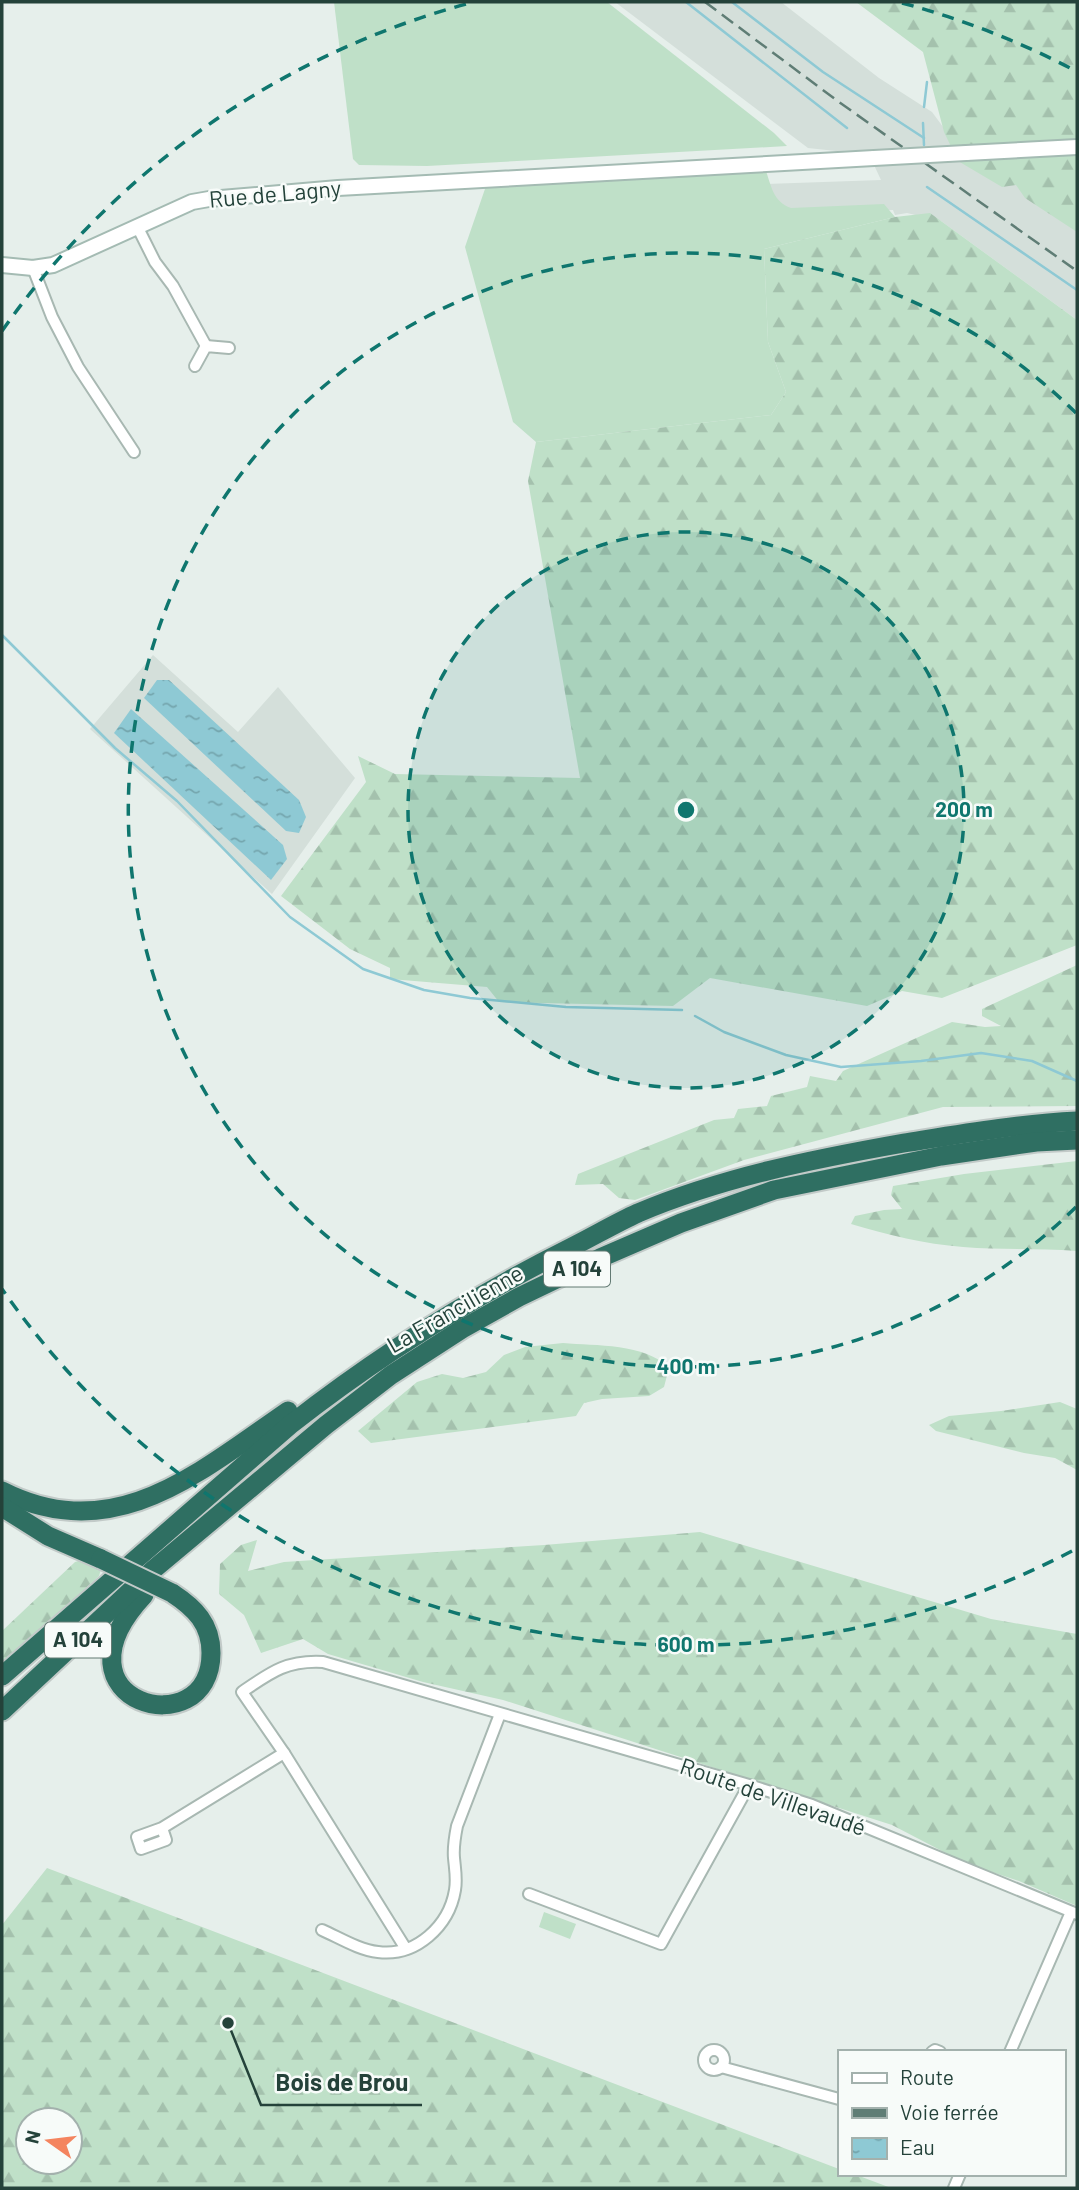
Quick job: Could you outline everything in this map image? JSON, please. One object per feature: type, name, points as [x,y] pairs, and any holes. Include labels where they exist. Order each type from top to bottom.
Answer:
[{"type":"highway","name":"La Francilienne","points":[[2,1676],[264,1446],[355,1377],[464,1305],[525,1271],[638,1213],[728,1181],[822,1157],[873,1148],[961,1134],[1077,1121]]},
{"type":"highway","name":"La Francilienne","points":[[2,1711],[155,1569],[326,1425],[391,1375],[462,1329],[519,1297],[681,1223],[774,1191],[941,1156],[1036,1142],[1077,1140]]},
{"type":"highway","points":[[2,1491],[34,1505],[74,1513],[134,1504],[199,1472],[337,1378],[355,1377]]},
{"type":"highway","points":[[2,1507],[48,1536],[101,1559],[172,1593],[189,1604],[204,1622],[211,1646],[210,1669],[202,1684],[188,1698],[169,1705],[150,1705],[131,1696],[121,1687],[111,1662],[111,1650],[119,1626],[127,1612],[147,1591],[155,1569]]},
{"type":"main road","name":"Rue de Lagny","points":[[2,265],[33,268],[53,265],[192,202],[209,199],[478,180],[1077,147]]},
{"type":"street","points":[[137,226],[155,262],[173,286],[206,346]]},
{"type":"street","points":[[33,268],[52,317],[78,368],[134,452]]},
{"type":"street","points":[[206,346],[229,348]]},
{"type":"street","points":[[195,366],[206,346]]},
{"type":"street","name":"Route de Villevaudé","points":[[284,1753],[242,1692],[273,1670],[289,1664],[324,1662],[812,1805],[1074,1913]]},
{"type":"street","points":[[322,1930],[380,1953],[406,1949],[432,1934],[442,1924],[456,1883],[453,1857],[457,1826],[500,1714]]},
{"type":"street","points":[[162,1828],[284,1753],[406,1949]]},
{"type":"street","points":[[529,1894],[661,1944],[749,1786]]},
{"type":"street","points":[[1011,2050],[1074,1913]]},
{"type":"street","points":[[721,2067],[838,2099]]},
{"type":"shaded area","points":[[615,2],[781,2],[879,78],[932,112],[955,143],[1077,219],[1077,320],[941,221],[907,213],[895,215],[893,210],[776,215],[766,184],[881,180],[867,150],[808,148]]},
{"type":"shaded area","points":[[153,655],[238,732],[278,687],[355,778],[272,894],[90,729]]},
{"type":"green space","points":[[334,2],[607,2],[787,146],[427,166],[359,165],[353,159]]},
{"type":"green space","points":[[856,2],[1077,2],[1077,232],[1025,198],[1016,185],[1002,187],[958,161],[944,132],[923,52]]},
{"type":"green space","points":[[765,168],[776,197],[791,208],[884,204],[895,217],[764,249],[768,342],[786,392],[771,415],[536,442],[513,422],[465,247],[486,186]]},
{"type":"green space","points":[[930,213],[1077,320],[1077,945],[942,998],[902,991],[867,1006],[710,978],[673,1006],[499,1002],[487,987],[390,979],[390,968],[350,949],[281,896],[366,782],[358,756],[395,774],[580,778],[528,481],[536,442],[771,415],[786,392],[768,342],[764,249],[895,217]]},
{"type":"green space","points":[[1077,965],[1077,1106],[943,1107],[744,1160],[635,1200],[619,1198],[603,1184],[575,1185],[578,1174],[714,1120],[734,1118],[738,1109],[767,1106],[771,1096],[807,1087],[810,1076],[836,1081],[843,1071],[952,1022],[985,1027],[1001,1026],[982,1016],[982,1009]]},
{"type":"green space","points":[[1077,1161],[1077,1251],[949,1246],[851,1224],[855,1216],[902,1209],[891,1195],[893,1186],[964,1174]]},
{"type":"green space","points":[[563,1343],[619,1347],[647,1354],[669,1368],[664,1387],[649,1396],[584,1403],[576,1416],[371,1443],[358,1431],[417,1382],[442,1374],[463,1378],[486,1372],[504,1355],[525,1347]]},
{"type":"green space","points":[[1060,1402],[1077,1409],[1077,1470],[1055,1458],[936,1431],[929,1425],[949,1416]]},
{"type":"green space","points":[[700,1532],[991,1619],[1077,1634],[1077,1906],[1019,1881],[965,1863],[892,1825],[503,1700],[423,1682],[328,1654],[303,1639],[261,1653],[244,1615],[219,1594],[220,1564],[241,1545],[257,1540],[248,1571],[284,1562]]},
{"type":"green space","points":[[85,1559],[102,1566],[99,1576],[2,1665],[2,1631],[75,1562]]},
{"type":"green space","points":[[47,1868],[838,2169],[838,2176],[859,2176],[891,2188],[2,2188],[2,1925]]},
{"type":"green space","points":[[544,1912],[576,1924],[570,1939],[539,1927]]},
{"type":"water","points":[[157,680],[169,680],[299,800],[306,817],[299,833],[286,831],[144,698]]},
{"type":"water","points":[[131,709],[283,845],[287,859],[271,880],[114,733]]},
{"type":"waterway","points":[[686,2],[847,128]]},
{"type":"waterway","points":[[732,2],[823,72],[924,138]]},
{"type":"waterway","points":[[924,107],[927,82]]},
{"type":"waterway","points":[[923,123],[924,145]]},
{"type":"waterway","points":[[927,187],[1077,290]]},
{"type":"waterway","points":[[2,635],[115,748],[177,801],[290,917],[363,969],[424,990],[470,998],[566,1007],[682,1010]]},
{"type":"waterway","points":[[695,1016],[724,1032],[786,1055],[841,1067],[981,1053],[1032,1061],[1077,1081]]},
{"type":"railway","points":[[705,2],[839,102],[1077,271]]},
{"type":"place","name":"Bois de Brou","points":[[228,2023]]}]
